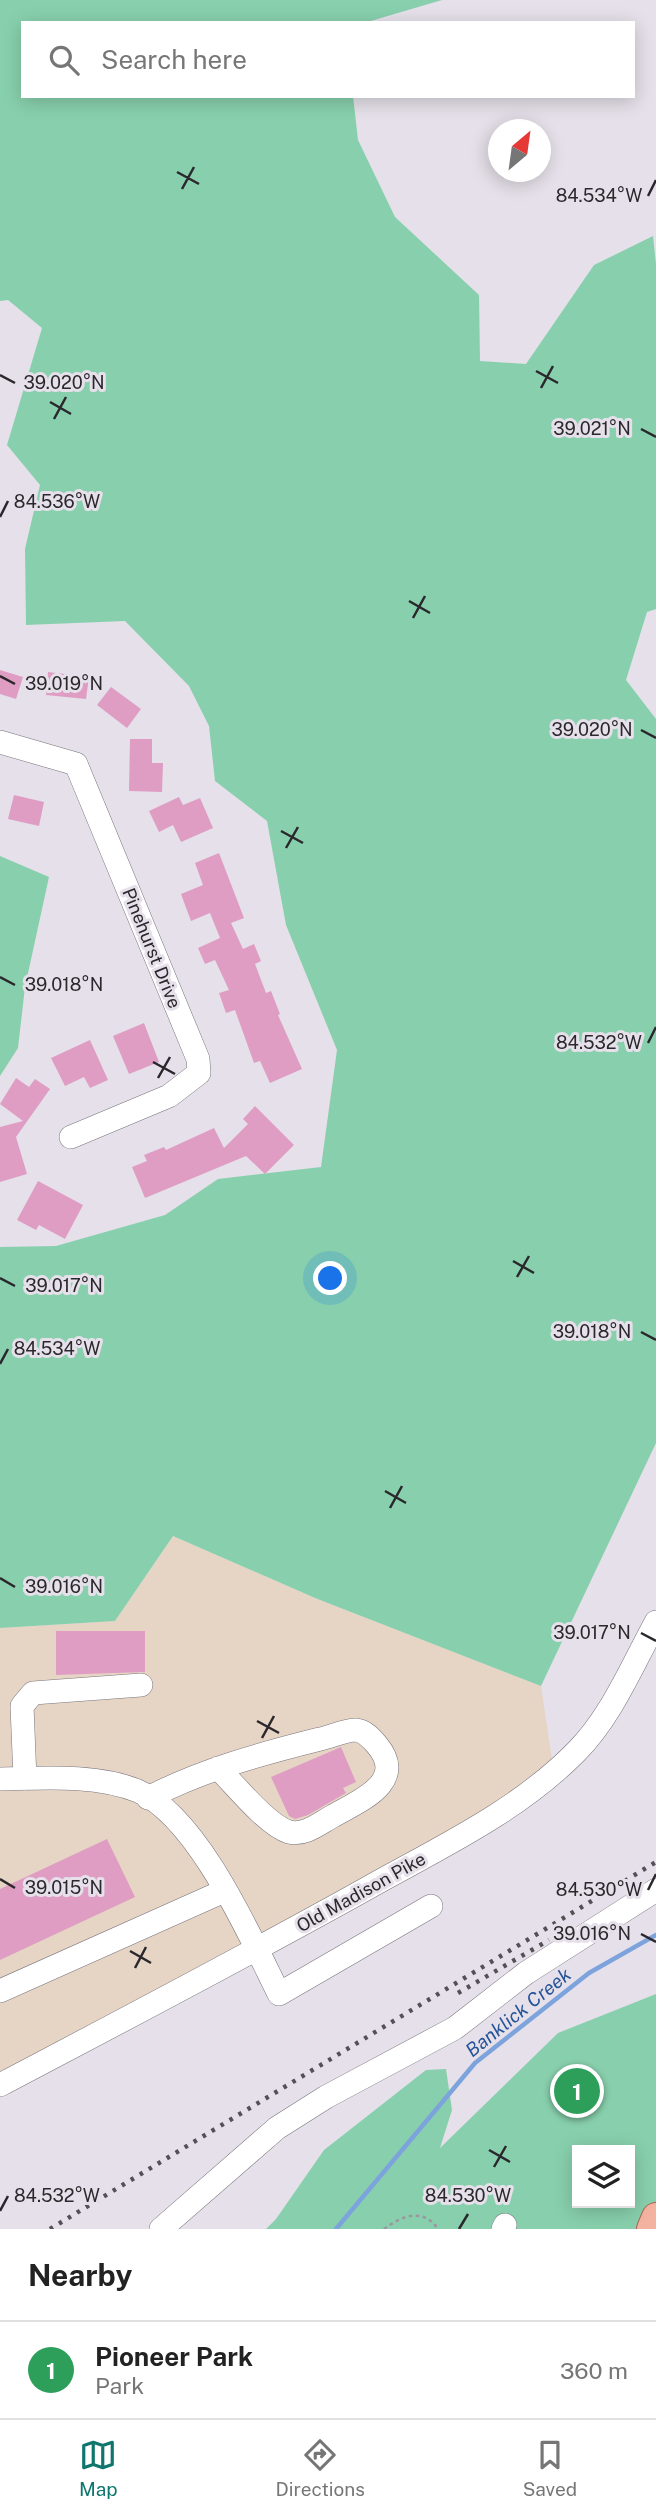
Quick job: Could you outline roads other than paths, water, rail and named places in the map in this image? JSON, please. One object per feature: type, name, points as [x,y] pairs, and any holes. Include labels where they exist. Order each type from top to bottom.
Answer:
[{"type":"main road","points":[[651,2229],[656,2217]]},
{"type":"street","name":"Pinehurst Drive","points":[[0,742],[76,764],[198,1059],[200,1073],[169,1096],[71,1137]]},
{"type":"street","name":"Old Madison Pike","points":[[0,2085],[257,1950],[463,1835],[526,1795],[554,1773],[592,1733],[656,1622]]},
{"type":"street","points":[[25,1779],[22,1706],[33,1693],[141,1685]]},
{"type":"street","points":[[148,1798],[192,1775],[356,1730],[370,1737],[383,1753],[387,1772],[380,1789],[304,1832],[288,1832],[270,1820],[218,1768]]},
{"type":"street","points":[[0,1779],[92,1781],[122,1786],[148,1798],[187,1832],[224,1891],[279,1994],[431,1906]]},
{"type":"street","points":[[0,1991],[224,1891]]},
{"type":"street","points":[[161,2229],[277,2129],[326,2097],[455,2028],[526,1973],[656,1891]]},
{"type":"waterway","name":"Banklick Creek","points":[[336,2229],[475,2063],[589,1973],[656,1935]]},
{"type":"railway","points":[[50,2229],[656,1862]]},
{"type":"railway","points":[[458,1993],[549,1940]]},
{"type":"place","name":"Pioneer Park","points":[[577,2091]]}]
